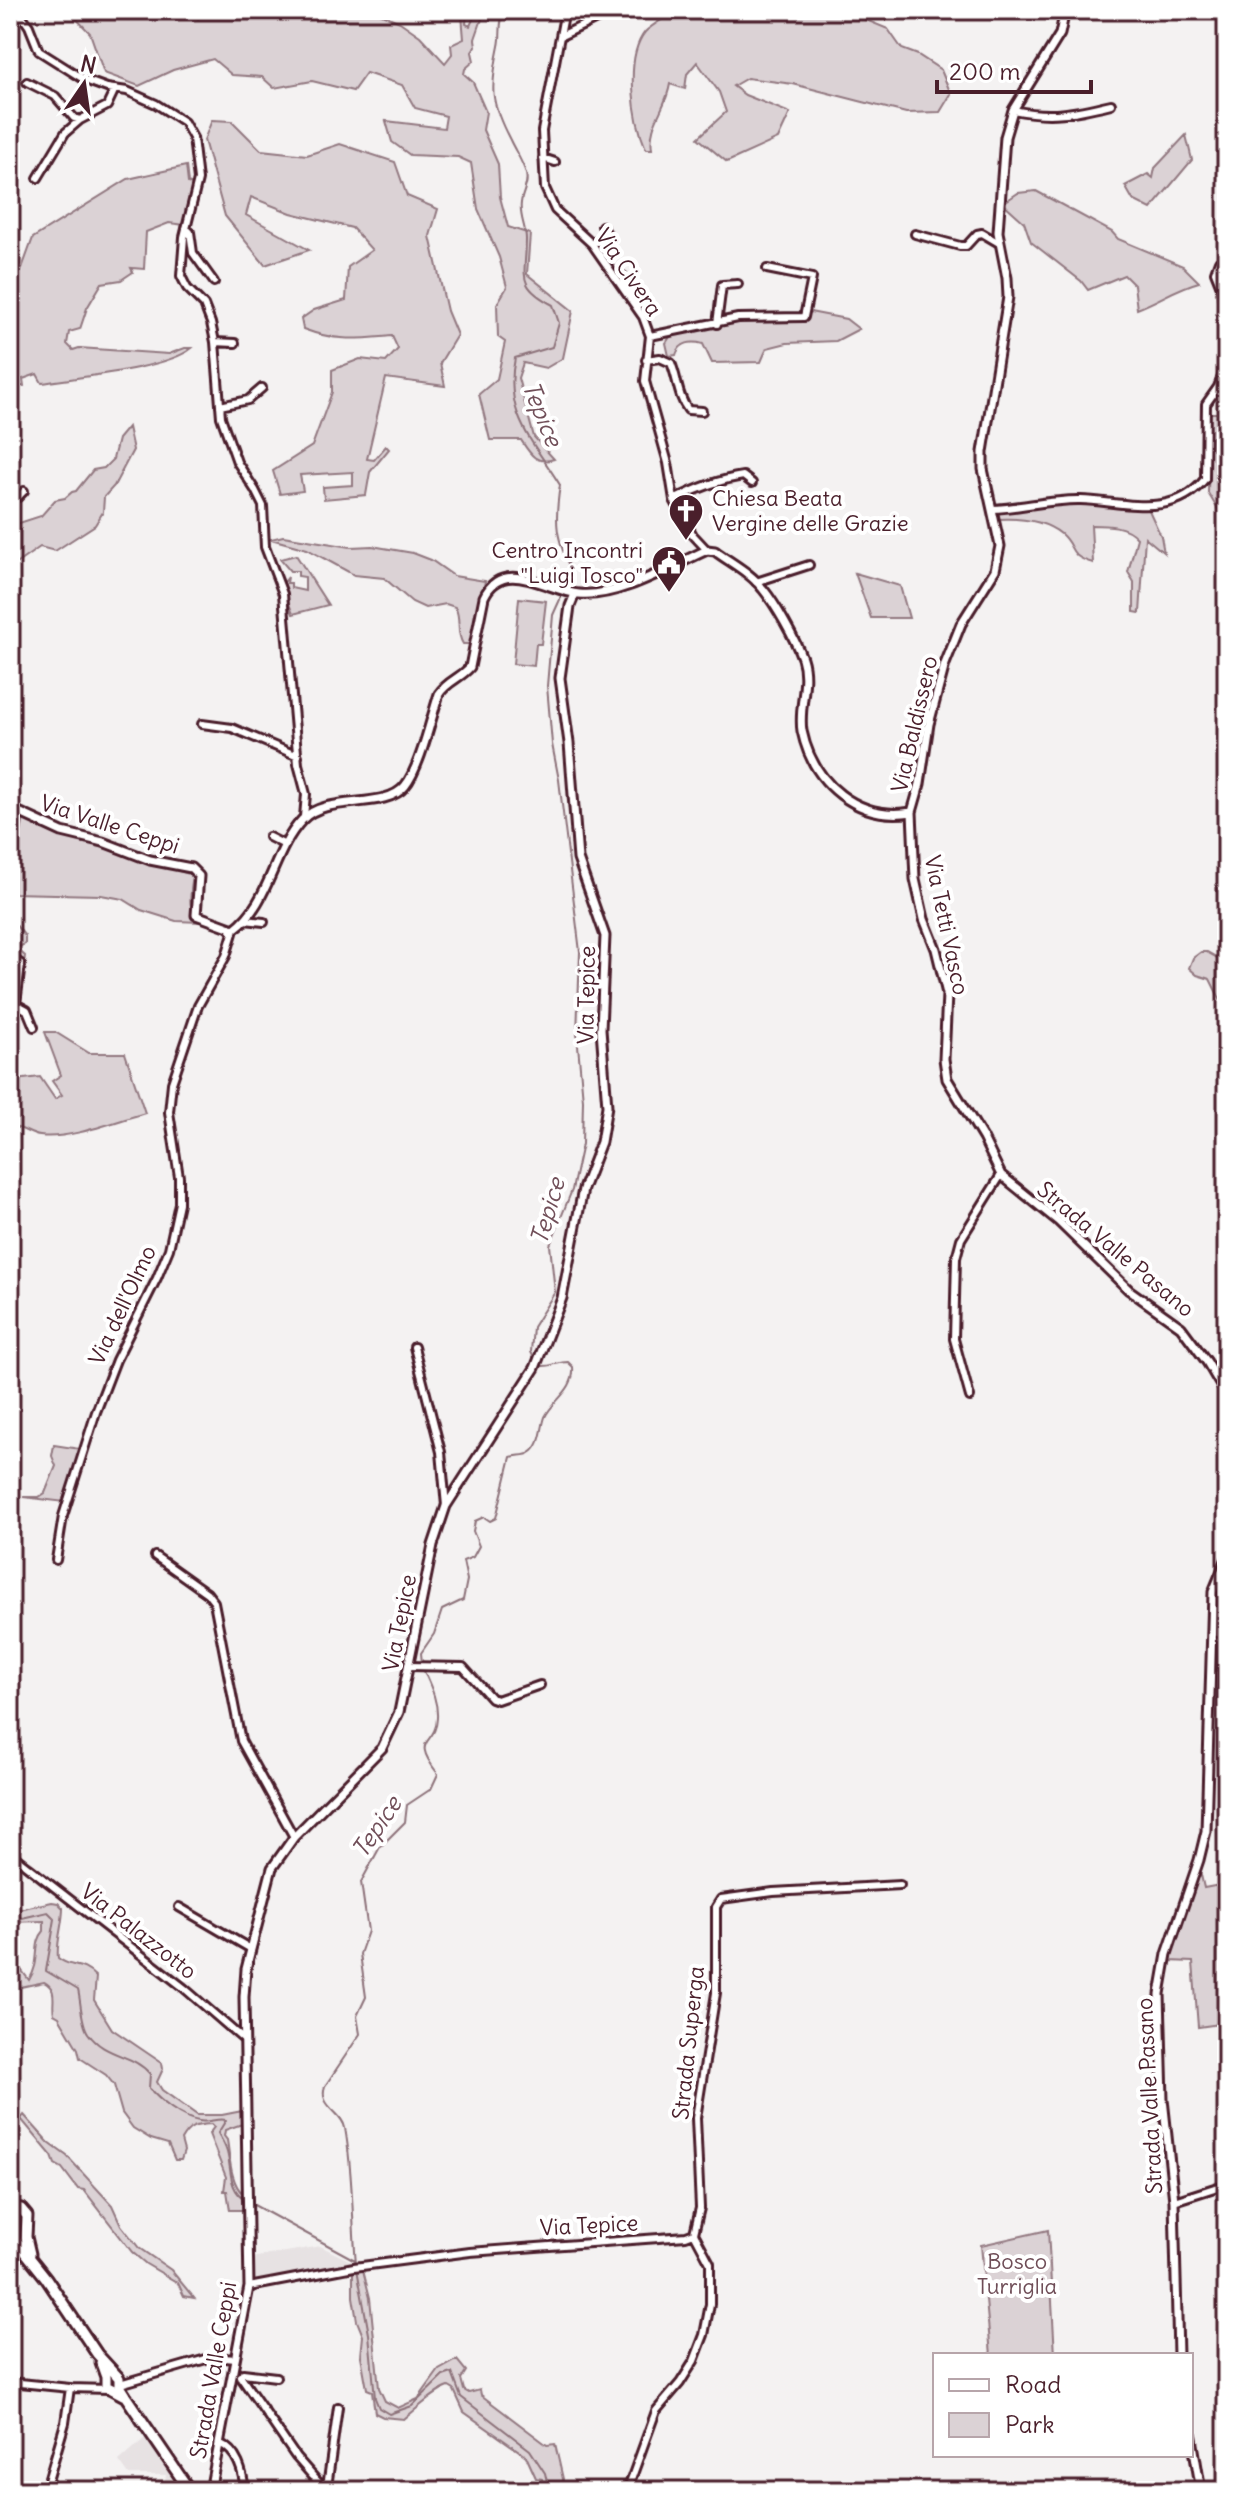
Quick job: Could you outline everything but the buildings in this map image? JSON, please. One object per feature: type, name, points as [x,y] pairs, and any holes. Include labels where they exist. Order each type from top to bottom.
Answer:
[{"type":"main road","points":[[10,2207],[24,2212],[28,2221],[28,2247],[35,2264]]},
{"type":"main road","points":[[26,2230],[12,2238],[35,2264],[97,2354],[112,2384],[126,2397],[190,2491]]},
{"type":"street","points":[[18,10],[29,26],[39,51],[85,80],[127,91],[156,104],[184,122],[193,138],[198,180],[186,228],[181,276],[187,288],[204,305],[215,342],[220,406],[232,451],[263,506],[265,547],[283,594],[298,756],[306,794],[304,817],[285,845],[261,897],[244,920],[230,929]]},
{"type":"street","name":"Via Civera","points":[[565,10],[542,131],[545,188],[555,210],[592,244],[639,311],[650,336],[645,381],[668,463],[674,500],[693,535],[707,550]]},
{"type":"street","points":[[561,36],[615,10]]},
{"type":"street","name":"Via Baldissero","points":[[912,812],[920,784],[929,724],[952,644],[970,608],[990,579],[999,557],[1000,546],[983,469],[983,452],[1008,297],[999,243],[1005,137],[1013,110],[1060,34],[1065,10]]},
{"type":"street","points":[[27,82],[55,96],[74,118],[80,120]]},
{"type":"street","points":[[38,178],[65,133],[80,120],[107,106],[115,89]]},
{"type":"street","points":[[1013,110],[1062,115],[1111,104]]},
{"type":"street","points":[[543,158],[555,162]]},
{"type":"street","points":[[592,244],[608,235],[602,226]]},
{"type":"street","points":[[186,228],[190,232],[193,253],[214,282]]},
{"type":"street","points":[[915,234],[966,246],[982,233],[999,243]]},
{"type":"street","points":[[1227,259],[1219,261],[1215,272],[1221,287],[1227,328]]},
{"type":"street","points":[[650,336],[738,318],[804,317],[812,278],[767,269]]},
{"type":"street","points":[[623,276],[639,311]]},
{"type":"street","points":[[717,324],[722,285],[738,284]]},
{"type":"street","points":[[215,342],[235,343]]},
{"type":"street","points":[[646,360],[660,358],[671,363],[684,407],[702,411]]},
{"type":"street","points":[[992,509],[1078,500],[1146,505],[1181,500],[1205,479],[1206,404],[1218,387],[1227,364]]},
{"type":"street","points":[[220,406],[248,400],[262,388]]},
{"type":"street","points":[[674,500],[721,480],[743,476],[752,483]]},
{"type":"street","points":[[10,498],[18,497],[24,491]]},
{"type":"street","points":[[304,817],[333,805],[391,796],[406,785],[415,769],[439,694],[470,667],[488,588],[510,577],[520,577],[572,593],[612,591],[707,550],[715,551],[763,588],[802,659],[805,679],[802,732],[815,765],[829,786],[843,799],[871,812],[897,815],[912,812]]},
{"type":"street","points":[[756,582],[809,565]]},
{"type":"street","name":"Via Tepice","points":[[248,2256],[244,1997],[251,1949],[272,1868],[294,1837],[382,1748],[399,1712],[433,1545],[446,1506],[535,1368],[562,1298],[583,1189],[601,1142],[607,1106],[601,1029],[605,936],[578,859],[569,743],[560,678],[572,593]]},
{"type":"street","points":[[202,724],[232,728],[298,756]]},
{"type":"street","name":"Via Valle Ceppi","points":[[10,808],[62,832],[103,842],[150,860],[191,868],[199,876],[196,915],[230,929]]},
{"type":"street","name":"Via Tetti Vasco","points":[[912,812],[915,879],[947,994],[944,1059],[947,1079],[983,1138],[1001,1175]]},
{"type":"street","points":[[269,837],[285,845]]},
{"type":"street","points":[[244,920],[264,922]]},
{"type":"street","name":"Via dell'Olmo","points":[[56,1560],[63,1516],[96,1412],[116,1360],[162,1269],[176,1223],[179,1177],[169,1112],[172,1083],[198,1006],[226,956],[233,933],[230,929]]},
{"type":"street","points":[[10,957],[21,964],[16,1004],[27,1010],[34,1027]]},
{"type":"street","points":[[970,1397],[954,1339],[956,1258],[961,1239],[1001,1175]]},
{"type":"street","name":"Strada Valle Pasano","points":[[1001,1175],[1058,1221],[1129,1290],[1181,1327],[1227,1396]]},
{"type":"street","points":[[414,1347],[441,1452],[446,1506]]},
{"type":"street","points":[[155,1556],[207,1593],[214,1602],[241,1741],[294,1837]]},
{"type":"street","name":"Strada Valle Pasano","points":[[1178,2353],[1174,2201],[1163,2099],[1160,1994],[1167,1954],[1206,1831],[1213,1592],[1227,1558]]},
{"type":"street","points":[[408,1666],[463,1667],[491,1698],[497,1700],[540,1685]]},
{"type":"street","name":"Via Palazzotto","points":[[10,1853],[184,1988],[244,2040]]},
{"type":"street","name":"Strada Superga","points":[[694,2233],[700,2208],[696,2118],[716,1993],[716,1907],[721,1899],[760,1894],[900,1885]]},
{"type":"street","points":[[179,1907],[251,1949]]},
{"type":"street","points":[[1174,2201],[1227,2184]]},
{"type":"street","points":[[627,2491],[656,2411],[694,2361],[704,2335],[710,2304],[710,2263],[694,2233]]},
{"type":"street","name":"Via Tepice","points":[[249,2287],[354,2267],[505,2248],[627,2241],[694,2233]]},
{"type":"street","name":"Strada Valle Ceppi","points":[[210,2491],[219,2443],[238,2375],[235,2361],[249,2287],[248,2256]]},
{"type":"street","points":[[10,2382],[70,2388],[112,2384],[213,2357],[235,2361]]},
{"type":"street","points":[[238,2375],[276,2377]]},
{"type":"street","points":[[238,2375],[296,2457],[323,2489],[328,2480],[338,2407]]},
{"type":"street","points":[[45,2491],[65,2423],[70,2388]]},
{"type":"street","points":[[219,2443],[228,2446],[242,2469],[245,2491]]},
{"type":"street","points":[[1193,2444],[1201,2491]]},
{"type":"shaded area","points":[[320,2246],[357,2264],[252,2285],[252,2258]]},
{"type":"shaded area","points":[[146,2437],[182,2491],[163,2491],[166,2475],[129,2475],[119,2461]]},
{"type":"green space","points":[[68,10],[188,10],[198,19],[208,10],[373,10],[400,22],[420,36],[445,63],[452,54],[451,45],[464,39],[462,15],[467,13],[466,24],[470,26],[477,10],[485,10],[472,52],[474,61],[464,74],[473,82],[486,112],[483,130],[498,164],[500,197],[508,227],[530,234],[527,274],[573,311],[563,358],[546,368],[523,363],[518,378],[534,437],[554,459],[538,459],[521,440],[490,440],[479,394],[497,379],[505,342],[498,337],[497,304],[507,287],[499,257],[478,209],[471,163],[458,157],[410,155],[392,142],[386,121],[444,128],[446,116],[415,108],[402,85],[366,73],[353,91],[312,81],[274,88],[262,77],[232,75],[213,59],[173,70],[139,86],[104,73],[90,33]]},
{"type":"green space","points":[[676,10],[842,10],[888,29],[902,49],[941,70],[951,94],[940,112],[906,113],[793,84],[747,78],[733,86],[745,95],[790,113],[778,139],[727,162],[698,138],[726,112],[719,92],[697,62],[687,74],[685,89],[670,84],[655,124],[652,149],[646,149],[635,107],[635,57],[645,32]]},
{"type":"green space","points":[[212,120],[232,121],[261,150],[307,155],[340,144],[395,162],[407,196],[438,209],[430,236],[447,311],[457,335],[440,363],[445,386],[386,378],[367,459],[374,460],[386,446],[389,449],[370,472],[366,495],[324,499],[323,487],[353,485],[353,472],[300,475],[303,491],[280,494],[273,471],[312,446],[332,392],[332,370],[360,359],[386,362],[398,349],[392,336],[337,338],[303,329],[301,319],[314,310],[346,300],[348,267],[372,250],[352,228],[291,213],[251,197],[246,215],[309,250],[265,265],[225,216],[204,140]]},
{"type":"green space","points":[[1186,135],[1192,160],[1151,209],[1133,200],[1125,186],[1148,174],[1153,178],[1155,168]]},
{"type":"green space","points":[[186,166],[188,183],[194,186],[184,225],[169,223],[146,232],[144,269],[131,268],[133,272],[121,280],[102,283],[87,308],[80,329],[69,332],[67,344],[73,350],[169,354],[192,348],[143,367],[42,383],[37,374],[23,379],[24,386],[10,388],[10,276],[21,271],[33,238],[128,179]]},
{"type":"green space","points":[[1036,191],[1112,232],[1118,239],[1183,266],[1199,282],[1137,309],[1134,285],[1124,275],[1088,290],[1031,242],[1024,222],[1003,203],[1018,193]]},
{"type":"green space","points":[[810,312],[846,319],[859,329],[836,341],[787,343],[767,348],[761,362],[712,363],[703,344],[695,343],[683,345],[676,355],[669,356],[666,343],[674,331],[761,318],[768,313],[798,316]]},
{"type":"green space","points":[[1210,413],[1227,413],[1227,516],[1220,513],[1208,493]]},
{"type":"green space","points":[[128,427],[133,450],[114,486],[104,497],[103,512],[95,525],[55,551],[40,547],[10,568],[10,526],[41,516],[55,500],[76,491],[93,470],[104,468],[113,459],[118,439]]},
{"type":"green space","points":[[1078,503],[1147,506],[1161,536],[1164,553],[1145,537],[1140,613],[1134,612],[1134,582],[1128,572],[1137,538],[1128,530],[1091,525],[1093,563],[1075,554],[1066,539],[1054,529],[1032,521],[999,519],[995,510]]},
{"type":"green space","points":[[283,536],[413,553],[431,560],[454,576],[485,581],[473,644],[463,644],[455,607],[446,604],[425,608],[412,602],[384,578],[354,575],[307,549],[271,539]]},
{"type":"green space","points":[[296,555],[328,605],[293,614],[282,585],[288,577],[287,583],[291,583],[291,588],[305,591],[305,577],[298,576],[298,571],[290,571],[280,559]]},
{"type":"green space","points":[[855,573],[900,586],[909,618],[871,618]]},
{"type":"green space","points":[[519,598],[546,601],[541,644],[536,644],[534,666],[513,664]]},
{"type":"green space","points":[[24,817],[137,859],[193,875],[191,906],[199,922],[176,921],[141,910],[123,899],[101,895],[10,893],[10,864],[15,864]]},
{"type":"green space","points":[[10,918],[25,936],[25,944],[16,948],[25,956],[24,964],[10,955]]},
{"type":"green space","points":[[1201,952],[1227,963],[1226,1000],[1221,1001],[1210,979],[1197,975],[1189,968],[1193,958]]},
{"type":"green space","points":[[45,1032],[55,1032],[89,1053],[125,1053],[145,1113],[65,1135],[40,1136],[10,1127],[10,1072],[16,1080],[40,1077],[55,1099],[62,1095],[52,1081],[61,1075]]},
{"type":"green space","points":[[54,1445],[80,1449],[65,1502],[23,1497],[39,1497],[45,1493],[56,1466],[52,1456]]},
{"type":"green space","points":[[1227,1864],[1227,2023],[1198,2027],[1193,1962],[1169,1961],[1195,1881],[1201,1875],[1204,1888],[1225,1884],[1222,1865]]},
{"type":"green space","points":[[52,1902],[63,1908],[58,1958],[86,1969],[96,1977],[94,2000],[112,2029],[162,2063],[163,2069],[157,2082],[162,2090],[197,2115],[242,2111],[242,2124],[225,2130],[224,2136],[233,2176],[243,2194],[243,2210],[230,2210],[227,2191],[224,2191],[226,2177],[209,2134],[214,2127],[211,2124],[197,2126],[187,2132],[181,2140],[184,2151],[181,2160],[175,2160],[168,2144],[151,2139],[133,2128],[122,2113],[114,2085],[106,2075],[80,2058],[78,2049],[59,2017],[54,2014],[53,1992],[49,1985],[44,1982],[16,1988],[10,1955],[29,1980],[35,1966],[38,1941],[44,1931],[44,1921],[10,1922],[10,1903],[19,1909]]},
{"type":"green space","points":[[24,2115],[112,2205],[121,2225],[139,2248],[171,2270],[194,2298],[184,2296],[178,2283],[132,2252],[84,2190],[78,2189],[62,2168],[55,2164],[52,2156],[21,2119]]},
{"type":"green space","name":"Bosco Turriglia","points":[[1048,2230],[1055,2353],[991,2353],[981,2245]]},
{"type":"green space","points":[[362,2266],[370,2298],[379,2388],[385,2401],[398,2408],[418,2399],[439,2370],[457,2360],[466,2371],[461,2379],[464,2390],[469,2393],[480,2390],[481,2395],[547,2445],[555,2444],[563,2479],[562,2491],[545,2491],[542,2479],[536,2478],[526,2456],[464,2412],[454,2390],[449,2387],[404,2419],[375,2413],[372,2391],[367,2389],[361,2356],[363,2336],[353,2297],[353,2270]]},
{"type":"waterway","name":"Tepice","points":[[505,10],[494,73],[495,105],[527,178],[521,208],[526,239],[525,278],[533,291],[553,305],[559,323],[552,347],[515,358],[513,395],[523,426],[560,485],[558,530],[572,573],[565,589]]},
{"type":"waterway","name":"Tepice","points":[[536,1362],[531,1352],[533,1327],[555,1292],[550,1245],[572,1190],[582,1144],[583,1100],[577,1034],[580,952],[547,686],[553,615],[562,595]]},
{"type":"waterway","name":"Tepice","points":[[422,1663],[421,1653],[434,1634],[442,1610],[463,1600],[467,1580],[463,1561],[473,1557],[479,1546],[473,1531],[475,1521],[484,1517],[490,1521],[496,1518],[511,1457],[526,1455],[534,1450],[545,1417],[571,1382],[573,1367],[568,1362],[541,1366]]},
{"type":"waterway","name":"Tepice","points":[[356,2263],[345,2128],[340,2117],[327,2104],[324,2093],[325,2086],[360,2034],[357,2016],[366,1997],[360,1954],[368,1931],[361,1882],[380,1847],[405,1822],[407,1805],[431,1789],[438,1774],[425,1753],[426,1743],[436,1727],[437,1711],[423,1669]]},
{"type":"waterway","points":[[10,1914],[22,1918],[48,1912],[55,1919],[46,1971],[78,1990],[84,2024],[95,2041],[143,2067],[150,2074],[149,2088],[178,2113],[199,2121],[226,2120],[218,2133],[227,2152],[233,2185],[246,2200]]},
{"type":"waterway","points":[[252,2204],[355,2260]]},
{"type":"waterway","name":"Tepice","points":[[357,2269],[379,2408],[389,2414],[412,2406],[443,2376],[452,2373],[461,2397],[530,2450],[545,2473],[549,2491]]},
{"type":"place","name":"Chiesa Beata Vergine delle Grazie","points":[[686,542]]},
{"type":"place","name":"Centro Incontri \"Luigi Tosco\"","points":[[669,594]]}]
